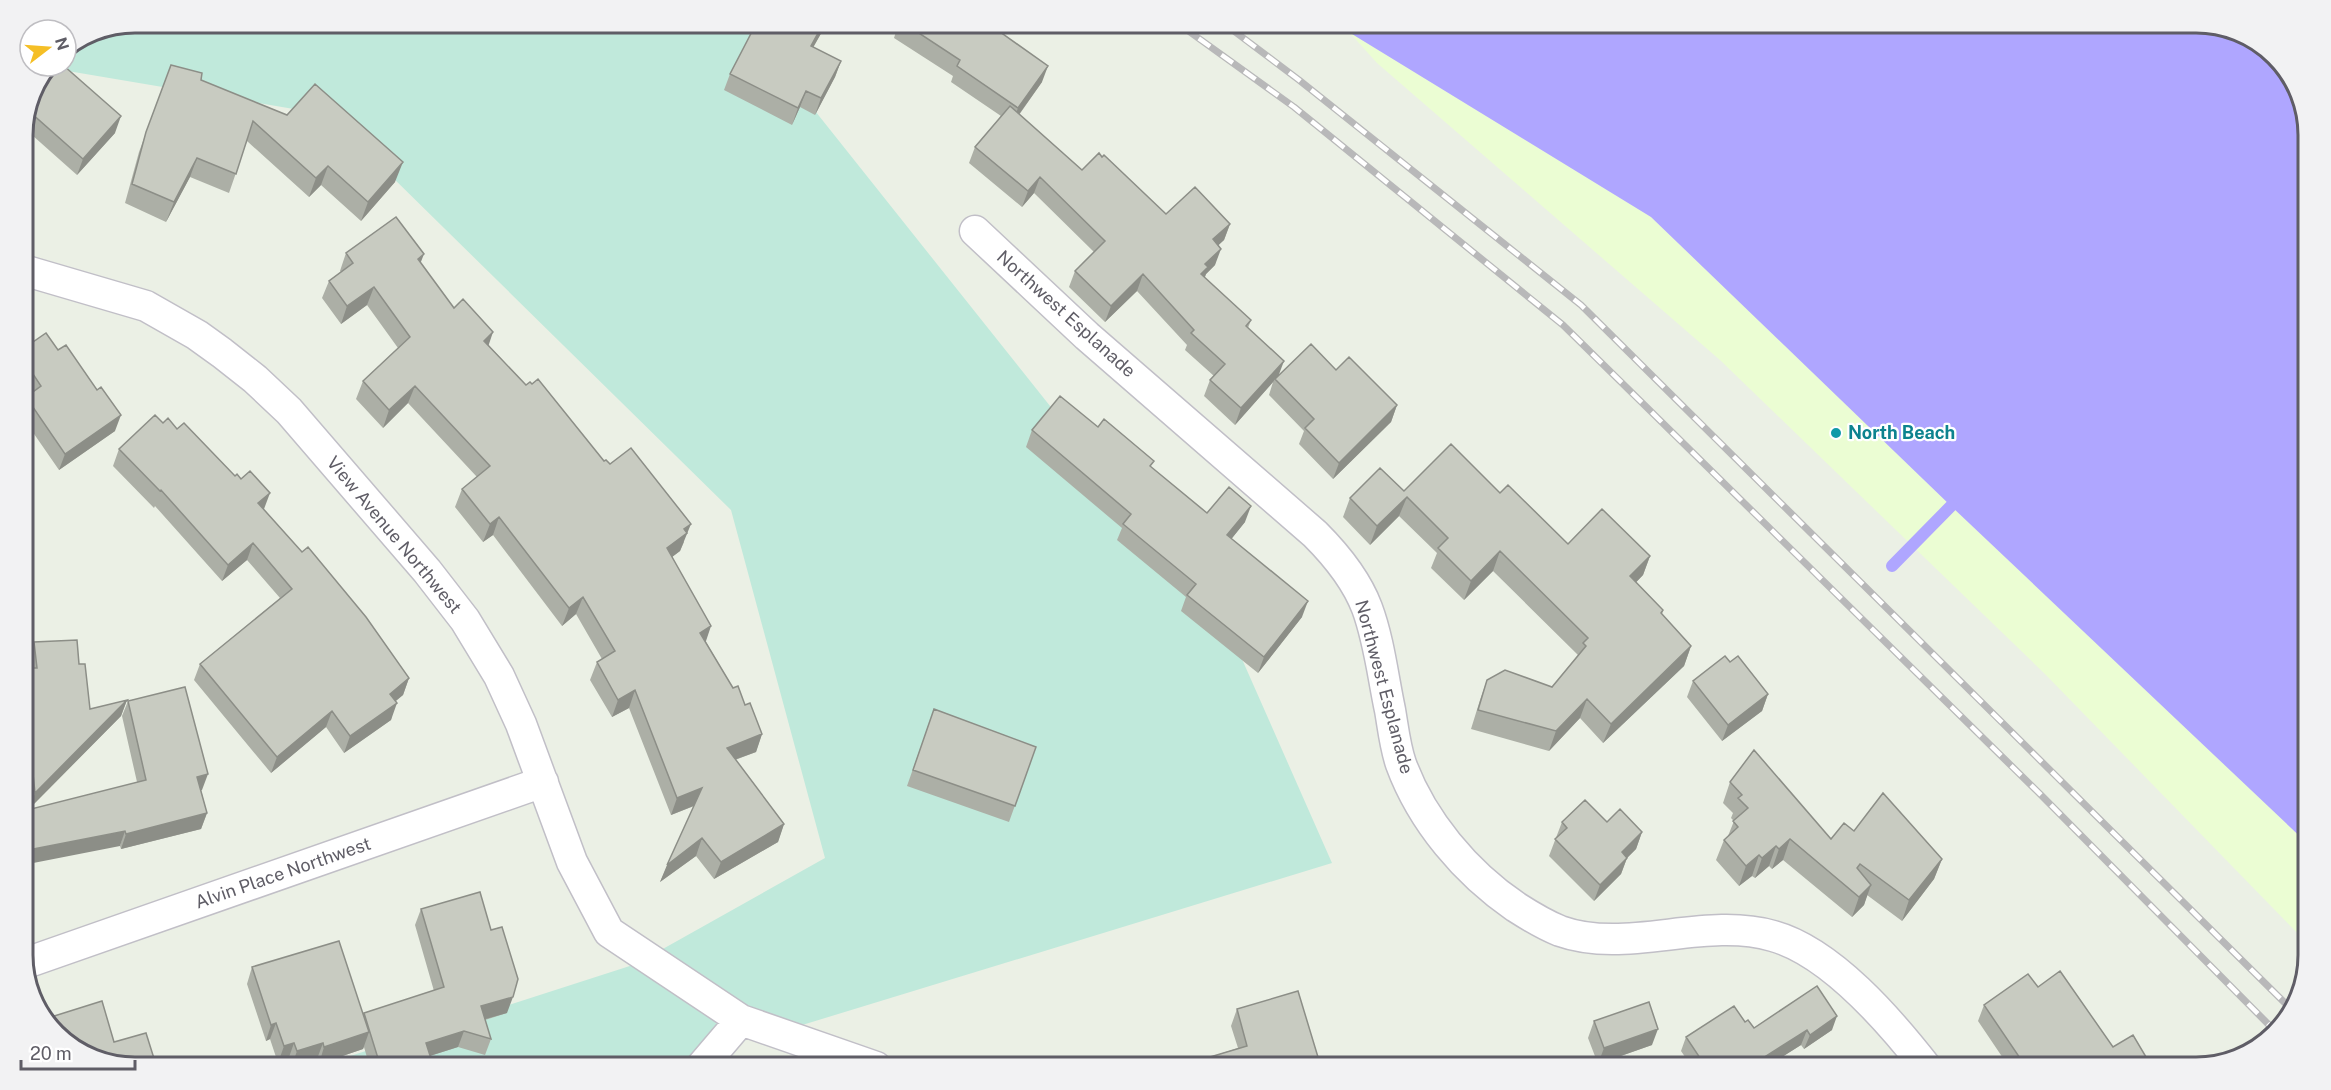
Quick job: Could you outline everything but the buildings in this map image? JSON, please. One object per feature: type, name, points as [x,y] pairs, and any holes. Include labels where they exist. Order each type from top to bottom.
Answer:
[{"type":"street","name":"Northwest Esplanade","points":[[975,231],[1087,336],[1315,534],[1336,555],[1354,581],[1367,608],[1400,761],[1410,786],[1435,827],[1462,860],[1495,891],[1537,920],[1561,931],[1584,937],[1618,938],[1698,930],[1746,930],[1774,936],[1822,962],[1854,988],[1895,1028],[1917,1057]]},
{"type":"street","name":"View Avenue Northwest","points":[[33,273],[146,306],[197,334],[255,379],[289,411],[428,571],[465,620],[499,676],[521,723],[572,862],[609,932],[741,1020],[845,1057]]},
{"type":"street","name":"Alvin Place Northwest","points":[[33,960],[543,782]]},
{"type":"street","points":[[710,1057],[741,1020]]},
{"type":"shaded area","points":[[135,33],[753,33],[1230,632],[1332,863],[763,1037],[741,1020],[710,1057],[347,1057],[636,964],[825,858],[731,510],[329,115],[78,73],[78,51],[96,41],[115,35]]},
{"type":"shaded area","points":[[1350,33],[2196,33],[2216,35],[2235,41],[2263,58],[2281,79],[2293,102],[2298,129],[2298,835],[1951,506],[1651,217]]},
{"type":"sand","name":"North Beach","points":[[1350,33],[1651,217],[1951,506],[2298,835],[2298,934],[2045,674],[1720,360],[1377,63]]},
{"type":"waterway","points":[[1892,566],[1951,506]]},
{"type":"railway","points":[[1191,33],[1294,107],[1563,325],[2041,795],[2270,1025]]},
{"type":"railway","points":[[1237,33],[1581,305],[2285,1003]]},
{"type":"place","name":"North Beach","points":[[1836,433]]}]
